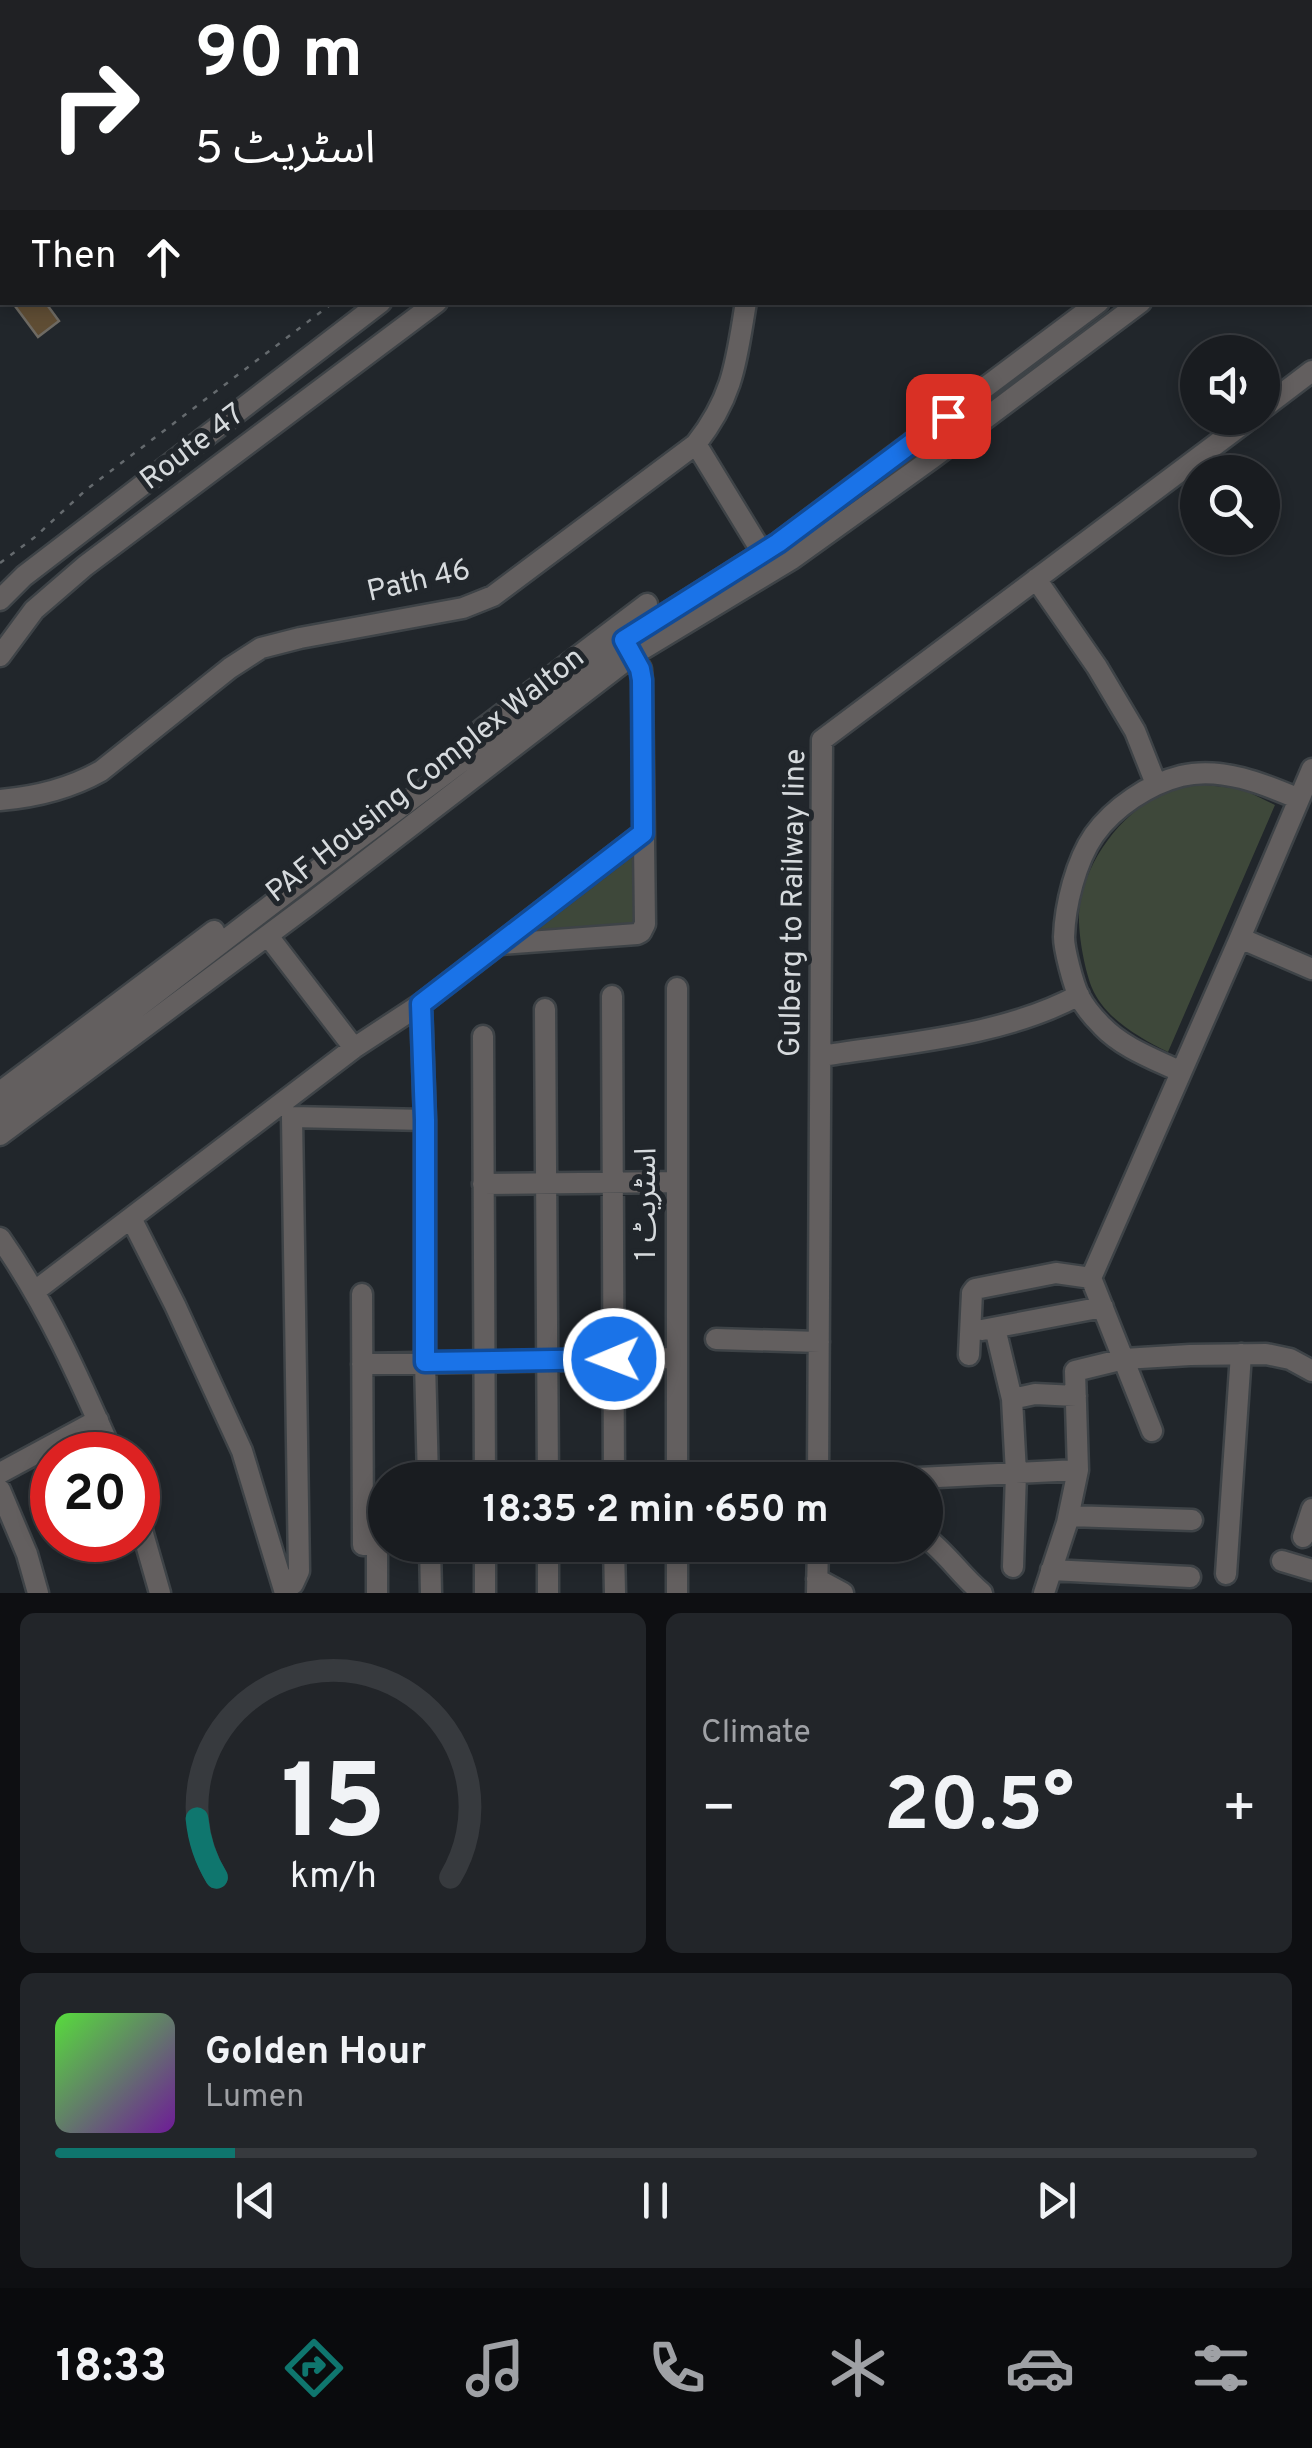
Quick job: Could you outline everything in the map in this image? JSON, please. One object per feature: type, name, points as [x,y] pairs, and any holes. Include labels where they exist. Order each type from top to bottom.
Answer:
[{"type":"street","name":"Route 47","points":[[0,600],[24,576],[377,305]]},
{"type":"street","name":"Route 47","points":[[0,656],[34,610],[85,566],[433,305]]},
{"type":"street","name":"Path 46","points":[[0,800],[54,792],[101,771],[230,668],[262,648],[463,608],[493,596],[696,444],[714,421],[728,392],[745,305]]},
{"type":"street","name":"PAF Housing Complex Walton","points":[[768,562],[1095,305]]},
{"type":"street","name":"PAF Housing Complex Walton","points":[[0,1113],[296,885],[624,641],[768,562],[934,457],[1137,305]]},
{"type":"street","points":[[1280,395],[1312,371]]},
{"type":"street","name":"Gulberg to Railway line","points":[[818,1462],[822,740],[1228,435]]},
{"type":"street","points":[[696,444],[768,562]]},
{"type":"street","points":[[1036,579],[1135,730],[1156,784]]},
{"type":"street","points":[[0,1092],[624,641],[647,604]]},
{"type":"street","points":[[499,944],[641,932],[645,924],[642,680],[624,641]]},
{"type":"street","name":"PAF Housing Complex Walton","points":[[0,1135],[268,936],[624,641]]},
{"type":"street","points":[[1152,1431],[1090,1278],[1312,770]]},
{"type":"street","points":[[1180,1072],[1133,1050],[1103,1028],[1078,995],[1064,939],[1072,880],[1094,835],[1120,808],[1156,784],[1186,775],[1223,775],[1260,783],[1299,799]]},
{"type":"street","points":[[35,1291],[288,1110],[354,1048],[421,1004],[643,833]]},
{"type":"street","points":[[268,936],[354,1048]]},
{"type":"street","points":[[1240,938],[1312,969]]},
{"type":"street","name":"اسٹریٹ 1","points":[[677,988],[677,1462]]},
{"type":"street","points":[[821,1056],[998,1025],[1053,1009],[1078,995]]},
{"type":"street","points":[[612,996],[614,1462]]},
{"type":"street","points":[[421,1004],[428,1462]]},
{"type":"street","points":[[545,1009],[548,1462]]},
{"type":"street","points":[[482,1036],[485,1462]]},
{"type":"street","points":[[288,1110],[425,1120]]},
{"type":"street","points":[[132,1218],[242,1451],[284,1590],[293,1584],[299,1572],[288,1110]]},
{"type":"street","points":[[483,1184],[677,1182]]},
{"type":"street","points":[[0,1238],[35,1291],[103,1432]]},
{"type":"street","points":[[969,1355],[975,1289],[1056,1273],[1090,1278]]},
{"type":"street","points":[[362,1294],[363,1545],[368,1545]]},
{"type":"street","points":[[1013,1567],[1016,1473],[1012,1398],[989,1329],[1102,1306]]},
{"type":"street","points":[[716,1339],[819,1342]]},
{"type":"street","points":[[1226,1574],[1240,1354]]},
{"type":"street","points":[[1044,1593],[1069,1516],[1078,1470],[1074,1371],[1124,1359],[1266,1354],[1312,1371]]},
{"type":"street","points":[[362,1364],[677,1358]]},
{"type":"street","points":[[1012,1398],[1035,1394],[1076,1396]]},
{"type":"street","points":[[0,1473],[98,1420]]},
{"type":"street","points":[[943,1477],[1078,1470]]},
{"type":"street","points":[[0,1490],[27,1554],[36,1592]]},
{"type":"street","points":[[1304,1538],[1312,1509]]},
{"type":"street","points":[[1069,1516],[1192,1520]]},
{"type":"street","points":[[943,1553],[982,1593]]},
{"type":"street","points":[[1282,1560],[1312,1570]]},
{"type":"street","points":[[151,1562],[160,1593]]},
{"type":"street","points":[[377,1593],[380,1562]]},
{"type":"street","points":[[430,1562],[431,1593]]},
{"type":"street","points":[[485,1562],[486,1593]]},
{"type":"street","points":[[548,1562],[548,1593]]},
{"type":"street","points":[[614,1562],[615,1593]]},
{"type":"street","points":[[677,1562],[677,1593]]},
{"type":"street","points":[[1052,1570],[1190,1577]]},
{"type":"street","points":[[817,1586],[843,1593]]},
{"type":"path","points":[[0,564],[36,537],[87,489],[330,305]]},
{"type":"green space","points":[[1197,784],[1242,789],[1275,805],[1168,1052],[1124,1026],[1098,999],[1084,958],[1079,913],[1090,871],[1119,827],[1160,794]]},
{"type":"green space","points":[[638,843],[638,926],[534,938],[533,924]]},
{"type":"building","points":[[14,305],[47,305],[59,321],[38,337]]},
{"type":"route","points":[[614,1359],[425,1362],[421,1004],[643,833],[642,680],[624,640],[778,543],[948,416]]}]
